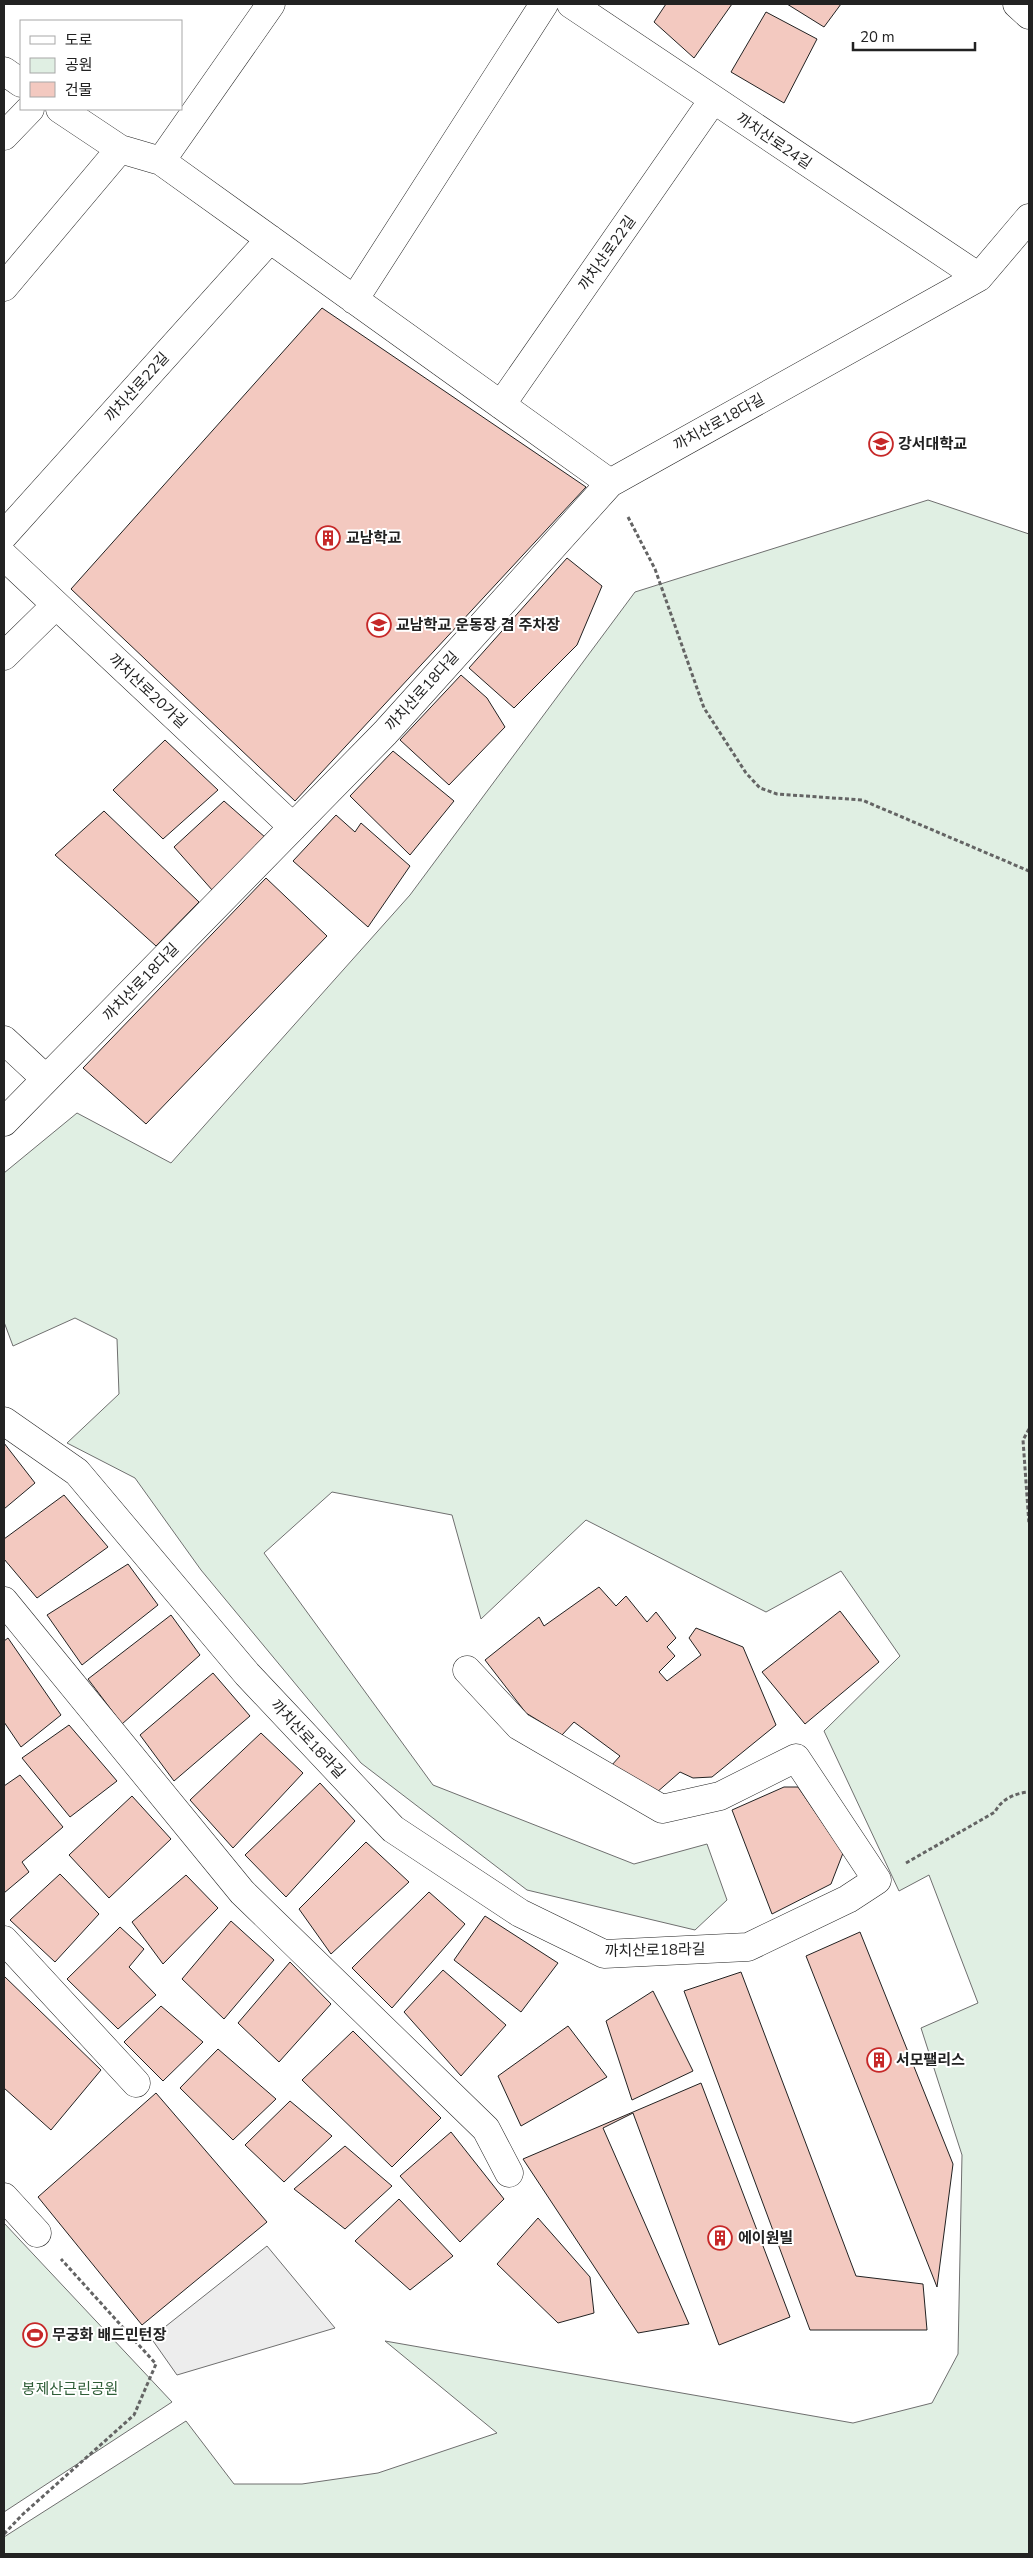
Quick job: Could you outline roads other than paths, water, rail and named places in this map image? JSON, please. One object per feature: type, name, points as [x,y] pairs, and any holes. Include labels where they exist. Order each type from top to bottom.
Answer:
[{"type":"street","points":[[160,161],[271,4]]},
{"type":"street","points":[[354,300],[544,4]]},
{"type":"street","name":"까치산로24길","points":[[571,4],[979,277]]},
{"type":"street","points":[[1017,4],[1029,15]]},
{"type":"street","points":[[4,71],[20,82]]},
{"type":"street","name":"까치산로22길","points":[[501,405],[713,100]]},
{"type":"street","points":[[4,136],[29,110]]},
{"type":"street","points":[[62,110],[120,149],[160,161],[610,483]]},
{"type":"street","points":[[4,286],[120,149]]},
{"type":"street","name":"까치산로18다길","points":[[4,1122],[384,734],[610,483],[979,277],[1029,218]]},
{"type":"street","name":"까치산로22길","points":[[4,535],[270,239]]},
{"type":"street","name":"까치산로20가길","points":[[4,556],[293,827]]},
{"type":"street","points":[[4,656],[56,605]]},
{"type":"street","points":[[4,1040],[46,1079]]},
{"type":"street","name":"까치산로18라길","points":[[4,1421],[77,1472],[248,1674],[393,1830],[520,1913],[604,1954],[748,1947],[848,1899],[877,1880],[796,1758],[720,1796],[662,1809],[519,1726],[467,1670]]},
{"type":"street","points":[[4,1601],[242,1892],[486,2129],[509,2173]]},
{"type":"street","points":[[4,1940],[136,2083]]},
{"type":"street","points":[[4,2197],[37,2233]]},
{"type":"place","name":"강서대학교","points":[[881,444]]},
{"type":"place","name":"교남학교","points":[[328,538]]},
{"type":"place","name":"교남학교 운동장 겸 주차장","points":[[379,625]]},
{"type":"place","name":"서모팰리스","points":[[879,2060]]},
{"type":"place","name":"에이원빌","points":[[720,2238]]},
{"type":"place","name":"무궁화 배드민턴장","points":[[35,2335]]},
{"type":"park label","name":"봉제산근린공원","points":[[70,2389]]}]
